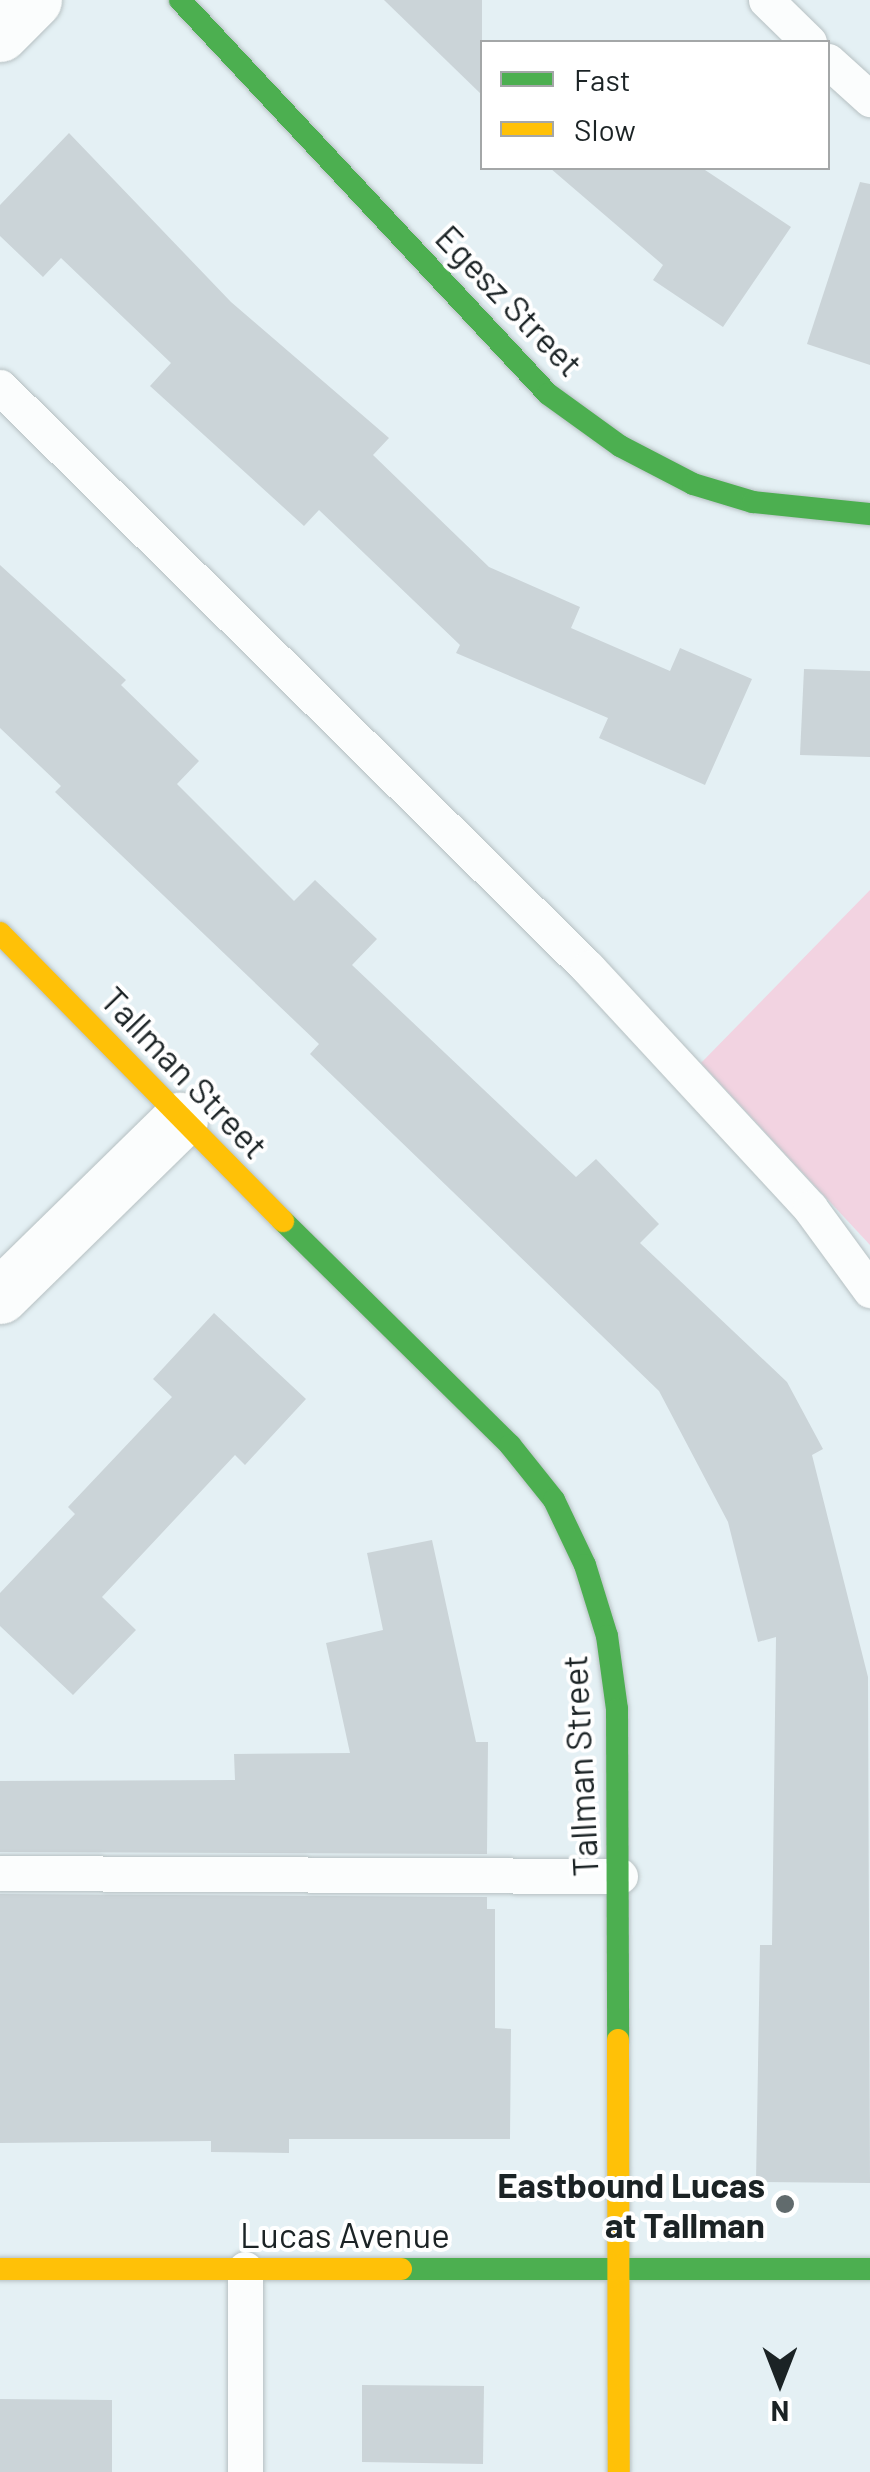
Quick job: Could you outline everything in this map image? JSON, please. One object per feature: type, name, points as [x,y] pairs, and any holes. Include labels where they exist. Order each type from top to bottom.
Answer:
[{"type":"street","points":[[0,34],[34,0]]},
{"type":"street","name":"Egesz Street","points":[[180,0],[548,394],[620,446],[693,484],[753,502],[870,514]]},
{"type":"street","name":"Tallman Street","points":[[0,933],[180,1120],[510,1445],[554,1500],[607,1636],[617,1709],[619,2472]]},
{"type":"street","points":[[0,1296],[180,1120]]},
{"type":"street","name":"Lucas Avenue","points":[[0,2269],[870,2269]]},
{"type":"lane","points":[[766,0],[807,40]]},
{"type":"lane","points":[[830,62],[870,99]]},
{"type":"lane","points":[[0,387],[588,968],[810,1208],[870,1290]]},
{"type":"lane","points":[[0,1873],[620,1876]]},
{"type":"lane","points":[[245,2269],[245,2472]]},
{"type":"shaded area","points":[[870,890],[870,1245],[701,1063]]},
{"type":"building","points":[[384,0],[482,0],[480,93]]},
{"type":"building","points":[[69,133],[231,302],[389,438],[373,455],[489,567],[580,607],[571,628],[670,671],[680,648],[752,679],[705,785],[599,738],[608,718],[456,653],[460,645],[319,510],[304,526],[150,386],[171,363],[61,258],[43,277],[0,236],[0,205]]},
{"type":"building","points":[[552,170],[705,170],[791,227],[723,327],[653,280],[663,265]]},
{"type":"building","points":[[860,182],[870,184],[870,365],[807,344]]},
{"type":"building","points":[[0,565],[126,680],[121,685],[199,761],[177,784],[294,901],[315,880],[377,939],[352,965],[576,1177],[596,1159],[659,1224],[640,1243],[787,1382],[823,1449],[812,1455],[868,1677],[870,2183],[756,2182],[760,1945],[772,1945],[776,1637],[758,1642],[728,1522],[659,1391],[310,1054],[319,1044],[55,792],[61,786],[0,728]]},
{"type":"building","points":[[804,669],[870,671],[870,757],[800,755]]},
{"type":"building","points":[[214,1313],[306,1399],[245,1465],[235,1455],[102,1597],[136,1630],[73,1695],[0,1626],[0,1593],[75,1514],[68,1507],[172,1397],[153,1379]]},
{"type":"building","points":[[432,1540],[476,1742],[488,1742],[487,1854],[0,1852],[0,1781],[235,1780],[234,1754],[350,1753],[326,1643],[383,1630],[367,1553]]},
{"type":"building","points":[[0,1894],[487,1897],[487,1909],[495,1909],[495,2028],[511,2029],[510,2139],[289,2139],[289,2153],[211,2152],[211,2141],[0,2143]]},
{"type":"building","points":[[362,2385],[484,2386],[483,2464],[362,2462]]},
{"type":"building","points":[[0,2399],[112,2400],[112,2472],[0,2472]]},
{"type":"traffic: fast","points":[[180,0],[548,394],[620,446],[693,484],[753,502],[870,514]]},
{"type":"traffic: fast","points":[[283,1221],[510,1445],[554,1500],[585,1565],[607,1636],[617,1709],[618,2040]]},
{"type":"traffic: fast","points":[[401,2269],[870,2269]]},
{"type":"traffic: slow","points":[[0,933],[283,1221]]},
{"type":"traffic: slow","points":[[618,2040],[619,2472]]},
{"type":"traffic: slow","points":[[0,2269],[401,2269]]},
{"type":"place","name":"Eastbound Lucas at Tallman","points":[[785,2204]]}]
